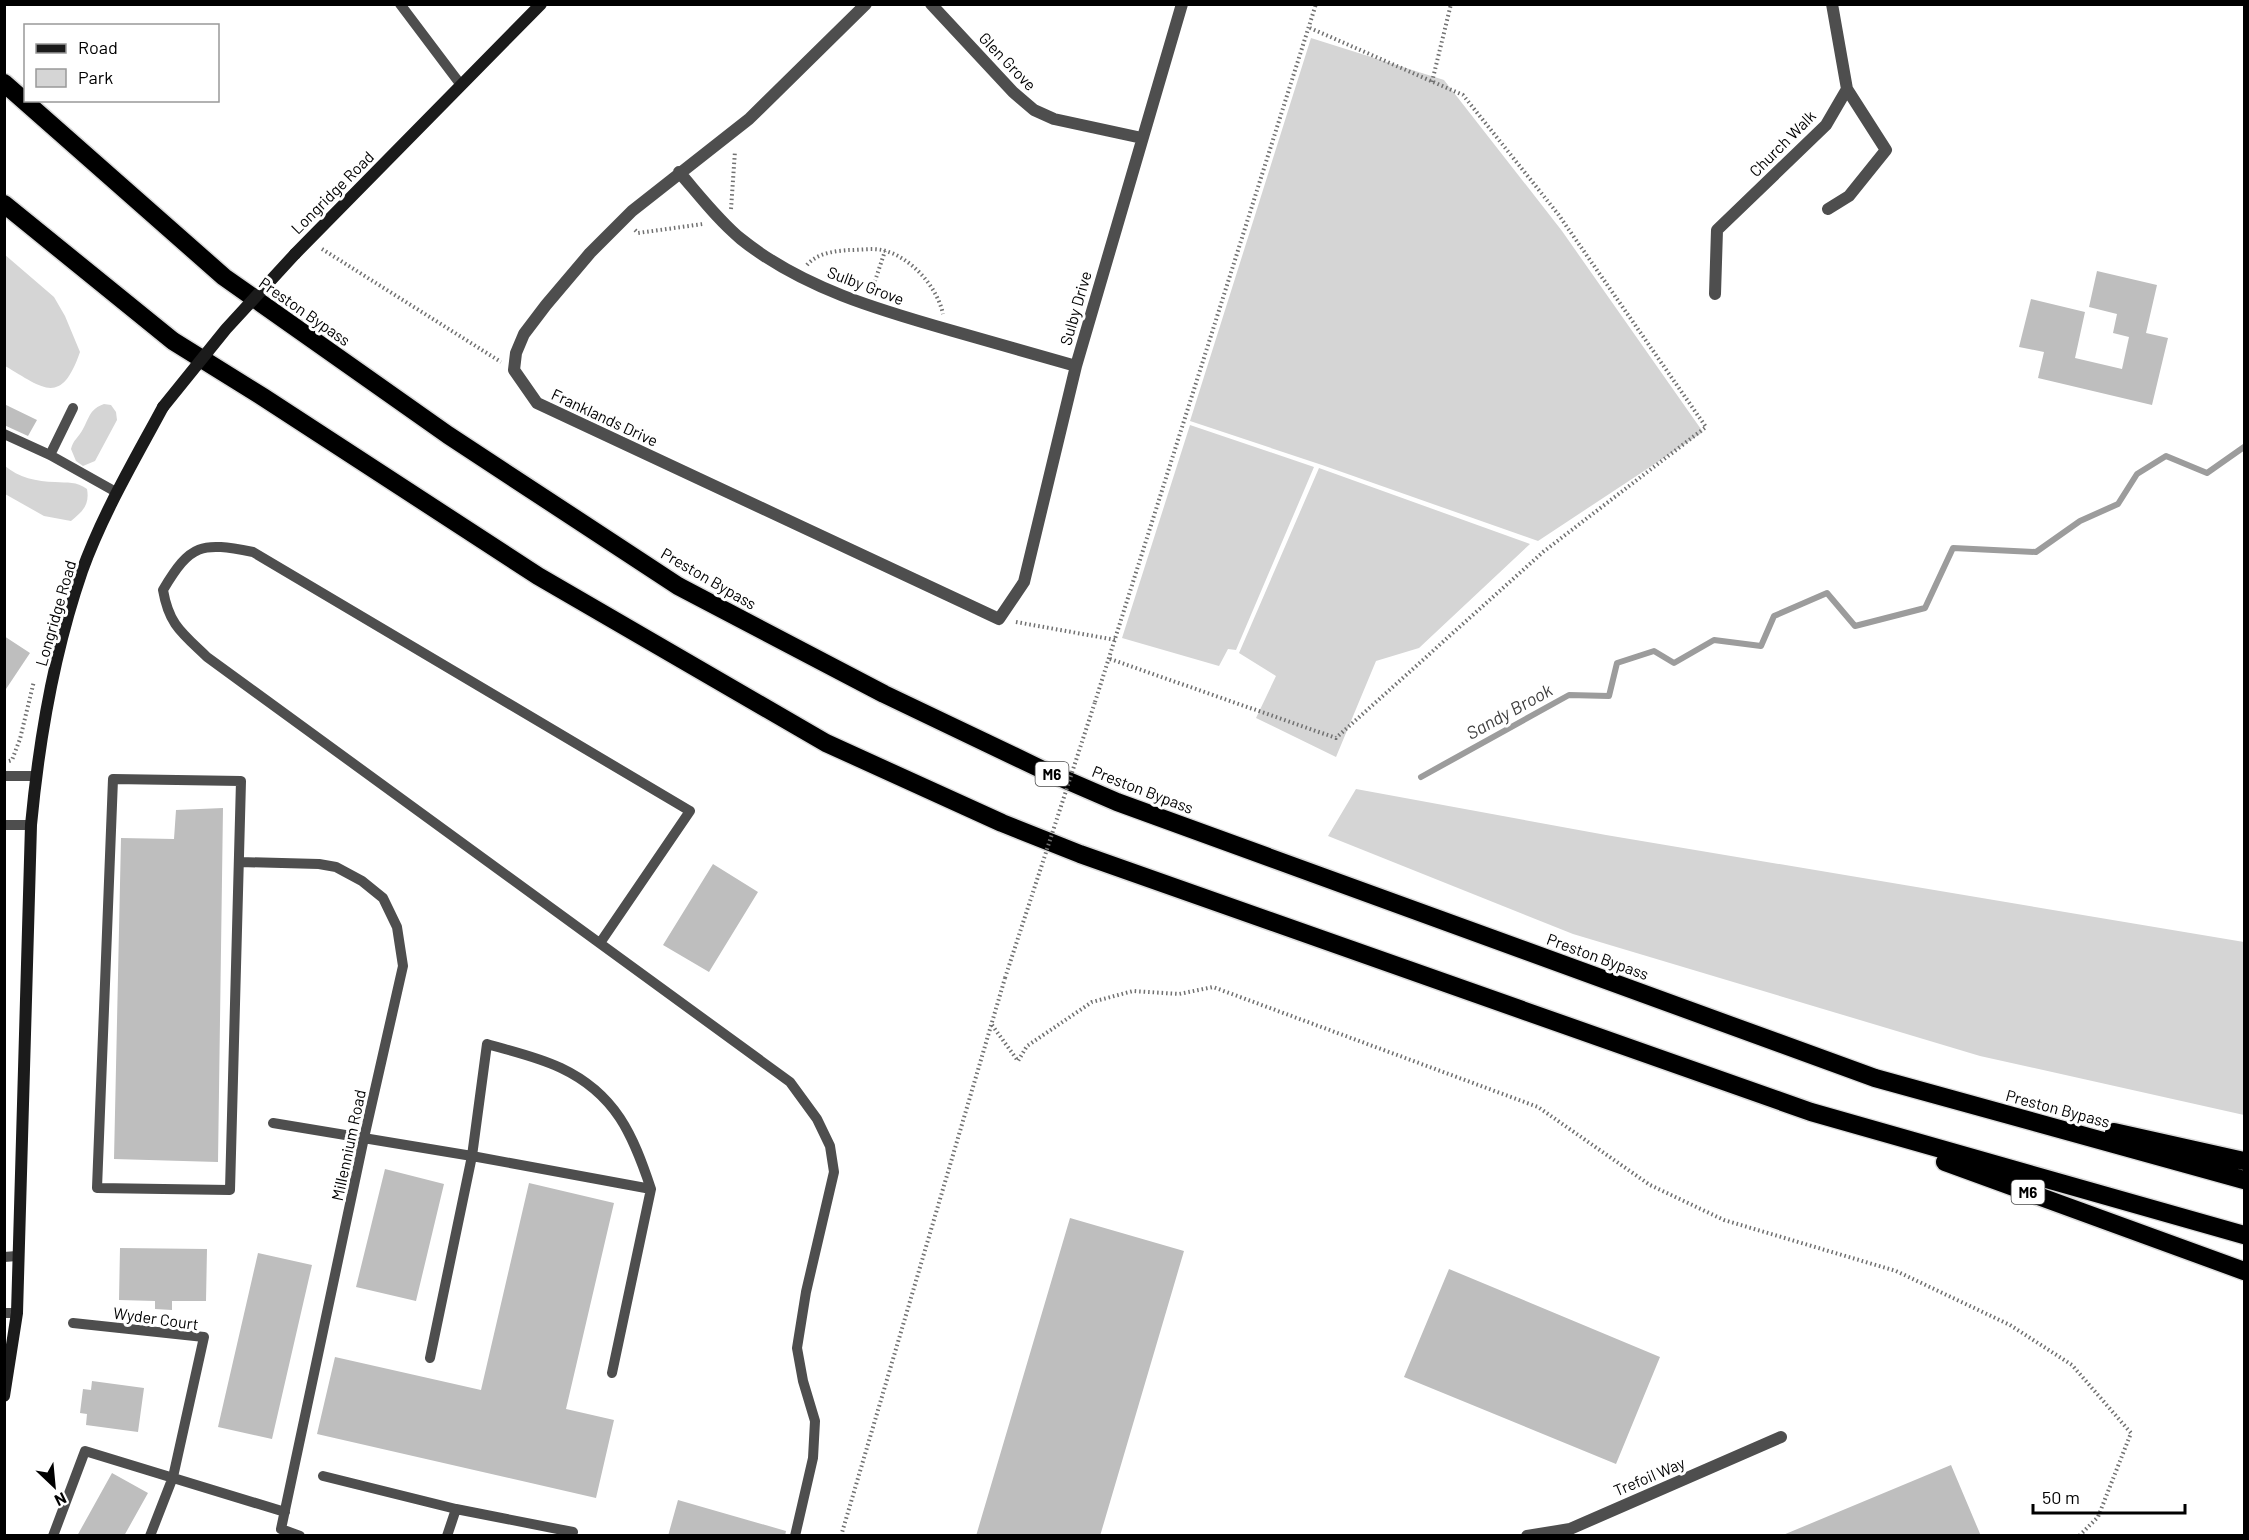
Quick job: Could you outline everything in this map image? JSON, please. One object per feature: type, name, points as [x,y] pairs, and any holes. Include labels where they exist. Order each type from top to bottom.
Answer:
[{"type":"highway","name":"Preston Bypass","points":[[4,83],[24,101]]},
{"type":"highway","name":"Preston Bypass","points":[[26,102],[224,277],[438,428],[678,586],[874,689],[1042,770],[1117,802],[1875,1078],[2244,1180]]},
{"type":"highway","name":"M6","points":[[4,204],[173,341],[538,576],[826,743],[1002,823],[1080,854],[1811,1112],[2244,1271]]},
{"type":"highway","name":"M6","points":[[1908,1087],[2244,1161]]},
{"type":"highway","name":"M6","points":[[1811,1112],[2244,1235]]},
{"type":"main road","name":"Longridge Road","points":[[4,1396],[10,1313],[31,825],[45,717],[63,637],[82,571],[116,492],[163,407],[226,329],[308,240],[541,4]]},
{"type":"street","points":[[514,370],[516,353],[524,334],[590,253],[624,218],[749,119],[866,4]]},
{"type":"street","name":"Glen Grove","points":[[931,4],[1013,92],[1034,110],[1054,119],[1142,138]]},
{"type":"street","name":"Sulby Drive","points":[[999,619],[1023,582],[1076,366],[1182,4]]},
{"type":"street","points":[[1828,209],[1849,196],[1886,150],[1847,89],[1832,4]]},
{"type":"street","name":"Church Walk","points":[[1715,294],[1717,230],[1826,125],[1847,89]]},
{"type":"street","name":"Sulby Grove","points":[[680,172],[740,238],[776,264],[797,275],[866,305],[1076,366]]},
{"type":"street","name":"Franklands Drive","points":[[514,370],[537,403],[999,619]]},
{"type":"street","name":"Trefoil Way","points":[[1527,1536],[1570,1528],[1781,1437]]},
{"type":"lane","points":[[400,4],[461,85]]},
{"type":"lane","points":[[50,455],[73,408]]},
{"type":"lane","points":[[4,434],[50,455],[116,492]]},
{"type":"lane","points":[[600,943],[690,811],[253,552],[216,545],[189,554],[163,590],[166,610],[180,632],[207,657],[790,1082],[817,1119],[830,1146],[834,1172],[806,1292],[797,1348],[802,1380],[815,1421],[813,1458],[795,1536]]},
{"type":"lane","points":[[4,776],[36,776]]},
{"type":"lane","points":[[114,779],[241,781],[240,862],[230,1190],[97,1188],[114,779]]},
{"type":"lane","points":[[4,825],[31,825]]},
{"type":"lane","name":"Millennium Road","points":[[240,862],[286,862],[336,867],[362,881],[383,898],[396,927],[403,966],[285,1512]]},
{"type":"lane","points":[[430,1358],[472,1156],[487,1044],[561,1068],[599,1091],[622,1119],[633,1140],[651,1189],[612,1373]]},
{"type":"lane","points":[[273,1123],[651,1189]]},
{"type":"lane","name":"Wyder Court","points":[[73,1323],[204,1337],[173,1477],[150,1536]]},
{"type":"lane","points":[[53,1536],[85,1451],[285,1512],[281,1529],[300,1536]]},
{"type":"lane","points":[[323,1476],[456,1509],[573,1532]]},
{"type":"lane","points":[[447,1536],[456,1509]]},
{"type":"path","points":[[841,1536],[1005,978],[1110,659],[1316,4]]},
{"type":"path","points":[[1432,82],[1451,4]]},
{"type":"path","points":[[1110,659],[1336,738],[1543,552],[1706,427],[1543,196],[1463,95],[1310,28]]},
{"type":"path","points":[[308,240],[514,370]]},
{"type":"path","points":[[797,275],[813,257],[841,250],[879,249],[893,253],[922,273],[942,308],[947,329]]},
{"type":"path","points":[[866,305],[885,251]]},
{"type":"path","points":[[999,619],[1116,640]]},
{"type":"path","points":[[992,1024],[1018,1061],[1028,1046],[1092,1002],[1133,991],[1179,994],[1213,987],[1538,1107],[1650,1185],[1724,1220],[1896,1271],[2010,1324],[2072,1365],[2131,1433],[2098,1517],[2079,1536]]},
{"type":"green space","points":[[1311,38],[1444,80],[1562,231],[1703,432],[1538,541],[1190,421]]},
{"type":"green space","points":[[4,254],[54,297],[65,316],[80,352],[66,380],[58,386],[50,388],[40,386],[5,366]]},
{"type":"green space","points":[[104,404],[111,405],[116,412],[117,420],[95,461],[83,466],[76,461],[72,446],[91,414]]},
{"type":"green space","points":[[1190,425],[1314,467],[1236,650],[1228,649],[1219,666],[1122,638]]},
{"type":"green space","points":[[5,466],[28,478],[83,486],[87,489],[88,495],[86,504],[71,521],[44,516],[5,494]]},
{"type":"green space","points":[[1319,468],[1530,544],[1419,648],[1376,661],[1336,757],[1256,718],[1276,676],[1239,653]]},
{"type":"green space","points":[[1356,789],[1606,835],[2244,942],[2244,1115],[1980,1056],[1573,934],[1328,836]]},
{"type":"building","points":[[2097,271],[2157,285],[2146,333],[2168,338],[2152,405],[2038,378],[2044,352],[2019,347],[2031,299],[2085,312],[2075,358],[2122,369],[2129,337],[2113,333],[2117,314],[2089,307]]},
{"type":"building","points":[[4,404],[37,420],[28,436],[4,425]]},
{"type":"building","points":[[4,636],[30,653],[4,692]]},
{"type":"building","points":[[223,808],[218,1162],[114,1159],[121,838],[174,839],[176,810]]},
{"type":"building","points":[[713,864],[758,892],[709,972],[663,945]]},
{"type":"building","points":[[385,1169],[444,1184],[416,1301],[356,1287]]},
{"type":"building","points":[[529,1183],[614,1203],[566,1409],[614,1420],[596,1498],[317,1434],[335,1357],[481,1390]]},
{"type":"building","points":[[1070,1218],[1184,1251],[1100,1536],[976,1536]]},
{"type":"building","points":[[120,1248],[207,1249],[206,1301],[172,1301],[172,1310],[155,1309],[155,1301],[119,1300]]},
{"type":"building","points":[[258,1253],[312,1265],[272,1439],[218,1427]]},
{"type":"building","points":[[1449,1269],[1660,1357],[1616,1464],[1404,1377]]},
{"type":"building","points":[[92,1381],[144,1388],[138,1432],[86,1425],[87,1414],[80,1413],[83,1389],[91,1390]]},
{"type":"building","points":[[1951,1465],[1981,1536],[1783,1536],[1783,1535]]},
{"type":"building","points":[[112,1473],[148,1493],[124,1536],[77,1536]]},
{"type":"building","points":[[678,1500],[786,1531],[785,1536],[668,1536]]},
{"type":"waterway","name":"Sandy Brook","points":[[1421,777],[1569,695],[1609,696],[1617,663],[1654,651],[1674,663],[1714,640],[1761,646],[1774,616],[1827,593],[1855,626],[1925,608],[1953,548],[2036,552],[2080,521],[2118,504],[2137,474],[2166,456],[2207,473],[2244,447]]}]
